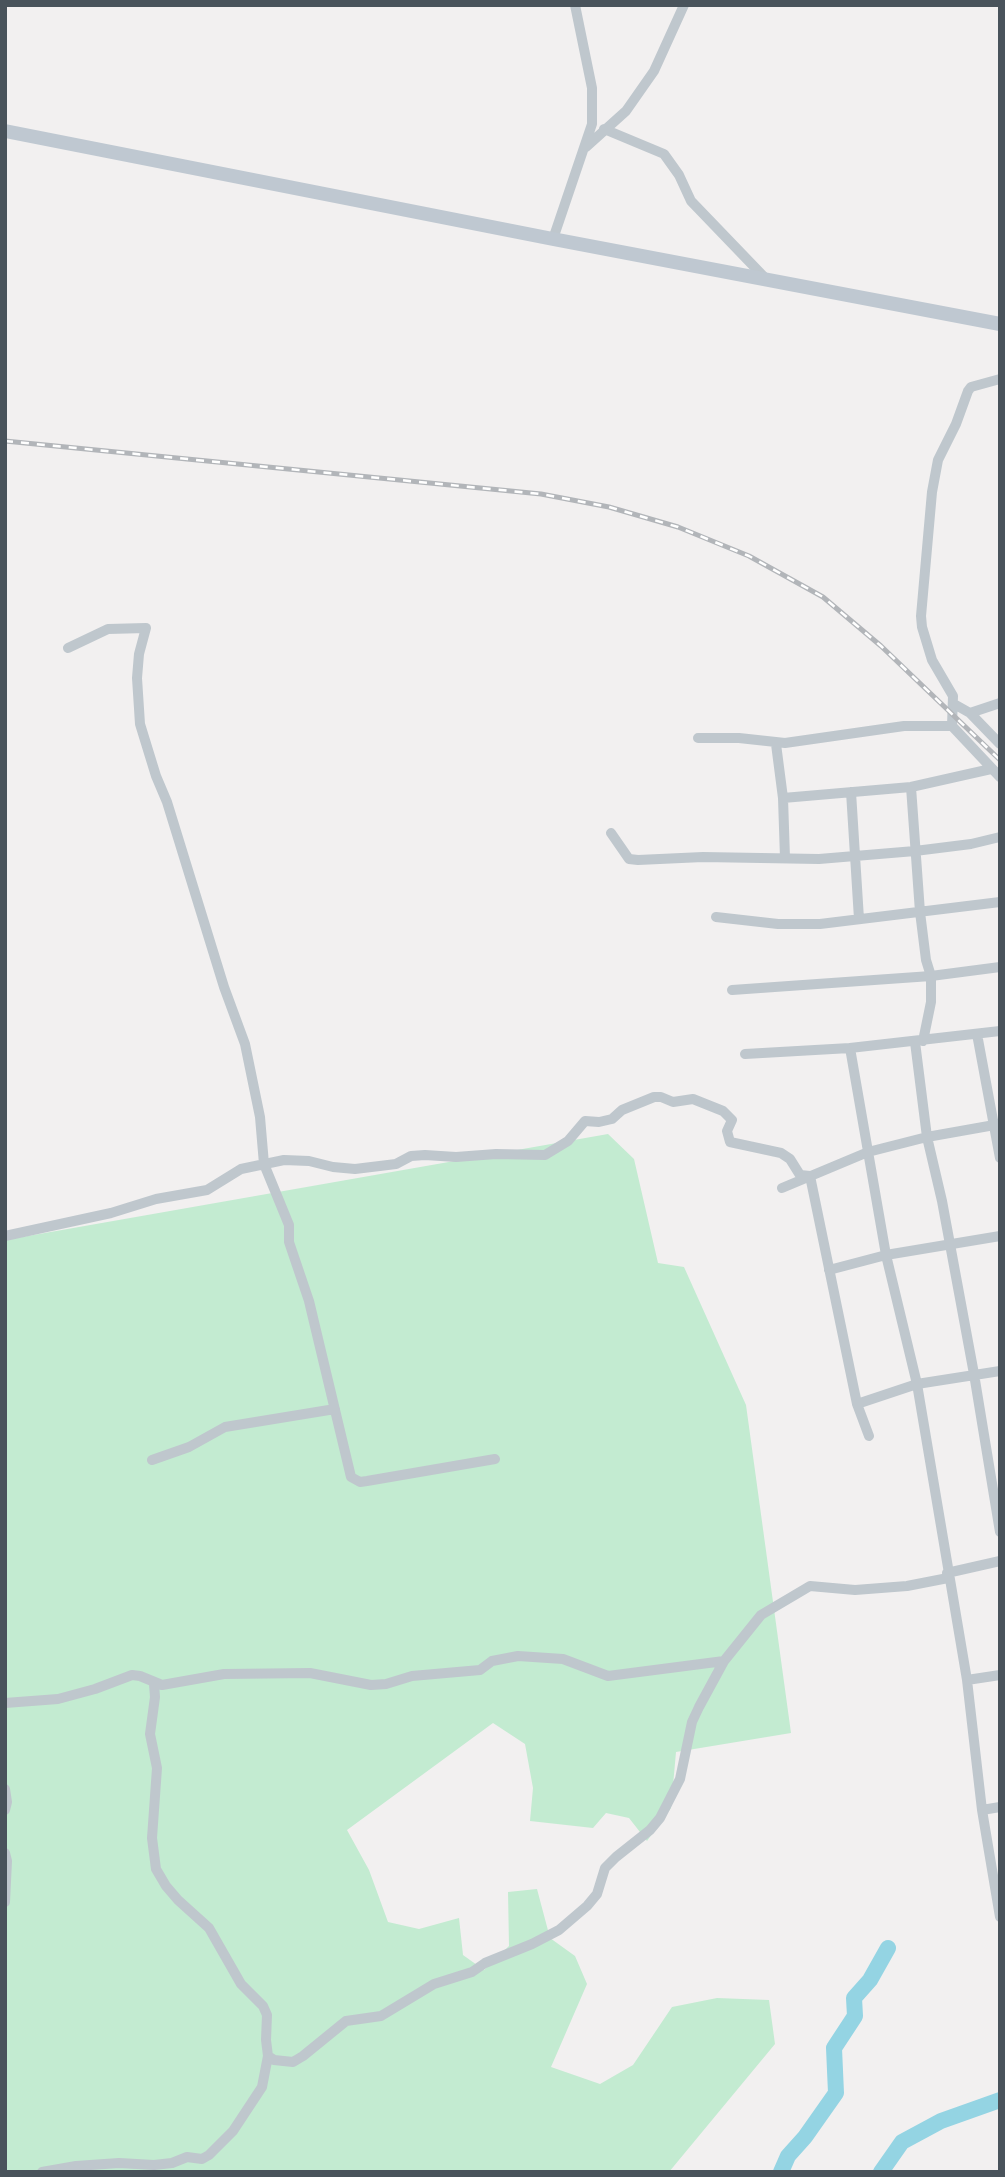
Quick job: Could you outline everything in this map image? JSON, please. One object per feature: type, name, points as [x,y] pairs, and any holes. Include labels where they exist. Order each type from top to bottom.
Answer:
[{"type":"street","points":[[553,239],[592,124],[592,88],[575,5]]},
{"type":"street","points":[[583,150],[626,111],[654,71],[684,5]]},
{"type":"street","points":[[604,129],[664,154],[679,175],[691,201],[766,280]]},
{"type":"street","points":[[5,131],[1000,324]]},
{"type":"street","points":[[951,726],[953,696],[932,660],[922,627],[932,492],[938,460],[956,424],[968,391],[971,387],[1000,380]]},
{"type":"street","points":[[68,648],[107,629],[146,628],[136,678],[140,724],[220,975],[245,1044],[260,1117],[264,1164],[289,1225],[289,1241],[309,1301],[351,1477],[360,1482],[495,1459]]},
{"type":"street","points":[[970,713],[1000,703]]},
{"type":"street","points":[[954,704],[970,713],[1000,744]]},
{"type":"street","points":[[698,738],[739,738],[776,744],[904,726],[951,726],[1000,777]]},
{"type":"street","points":[[776,744],[785,858]]},
{"type":"street","points":[[782,798],[911,787],[991,769]]},
{"type":"street","points":[[911,787],[920,912],[926,960],[931,976],[931,1002],[919,1042],[927,1138],[974,1374],[1000,1532]]},
{"type":"street","points":[[851,792],[859,919]]},
{"type":"street","points":[[611,833],[629,859],[853,857],[971,844],[1000,837]]},
{"type":"street","points":[[716,916],[778,924],[820,924],[1000,902]]},
{"type":"street","points":[[732,990],[931,976],[1000,967]]},
{"type":"street","points":[[745,1054],[919,1042],[1000,1031]]},
{"type":"street","points":[[977,1034],[997,1124],[1000,1158]]},
{"type":"street","points":[[850,1048],[886,1255],[917,1384],[967,1680],[982,1810],[1000,1917]]},
{"type":"street","points":[[5,1236],[111,1213],[156,1199],[207,1190],[241,1170],[284,1160],[309,1161],[355,1169],[396,1164],[411,1156],[545,1155],[568,1141],[585,1121],[612,1119],[622,1110],[653,1097],[673,1102],[693,1099],[723,1111],[732,1120],[727,1131],[730,1142],[781,1153],[790,1159],[800,1175],[810,1175]]},
{"type":"street","points":[[782,1188],[868,1152],[997,1124]]},
{"type":"street","points":[[810,1175],[857,1404],[869,1436]]},
{"type":"street","points":[[829,1270],[886,1255],[1000,1236]]},
{"type":"street","points":[[857,1404],[917,1384],[1000,1370]]},
{"type":"street","points":[[152,1460],[189,1447],[225,1427],[335,1409]]},
{"type":"street","points":[[268,2056],[284,2063],[293,2062],[346,2021],[381,2016],[434,1984],[472,1972],[485,1963],[532,1944],[559,1930],[587,1906],[597,1894],[605,1868],[650,1830],[660,1818],[680,1779],[692,1722],[724,1661],[761,1615],[810,1586],[855,1590],[907,1586],[1000,1561]]},
{"type":"street","points":[[5,1703],[58,1699],[132,1675],[140,1675],[154,1684],[170,1684],[224,1674],[310,1673],[371,1685],[386,1684],[412,1676],[480,1670],[492,1661],[518,1656],[563,1659],[608,1675],[724,1661]]},
{"type":"street","points":[[967,1680],[1000,1675]]},
{"type":"street","points":[[42,2172],[76,2166],[119,2163],[154,2165],[172,2163],[187,2157],[202,2158],[209,2155],[233,2131],[262,2087],[268,2056],[265,2040],[267,2015],[263,2006],[241,1984],[209,1928],[178,1900],[156,1869],[152,1838],[158,1768],[149,1734],[155,1697],[154,1684]]},
{"type":"street","points":[[5,1789],[5,1810]]},
{"type":"street","points":[[982,1810],[1000,1807]]},
{"type":"street","points":[[5,1853],[5,1902]]},
{"type":"green space","points":[[608,1134],[634,1159],[658,1263],[684,1267],[746,1405],[791,1733],[676,1752],[671,1808],[647,1841],[629,1818],[606,1813],[593,1828],[530,1821],[533,1788],[525,1744],[493,1723],[347,1830],[369,1870],[388,1922],[419,1929],[459,1918],[463,1955],[484,1970],[509,1946],[508,1892],[537,1889],[550,1938],[575,1956],[587,1984],[551,2067],[600,2084],[633,2065],[672,2007],[717,1998],[769,2000],[775,2044],[669,2172],[5,2172],[5,1240]]},
{"type":"waterway","points":[[781,2172],[788,2156],[836,2093],[834,2048],[855,2016],[854,1998],[870,1980],[888,1948]]},
{"type":"waterway","points":[[881,2172],[902,2142],[941,2121],[1000,2100]]},
{"type":"railway","points":[[5,441],[541,494],[609,507],[678,527],[749,556],[823,597],[881,646],[1000,760]]}]
